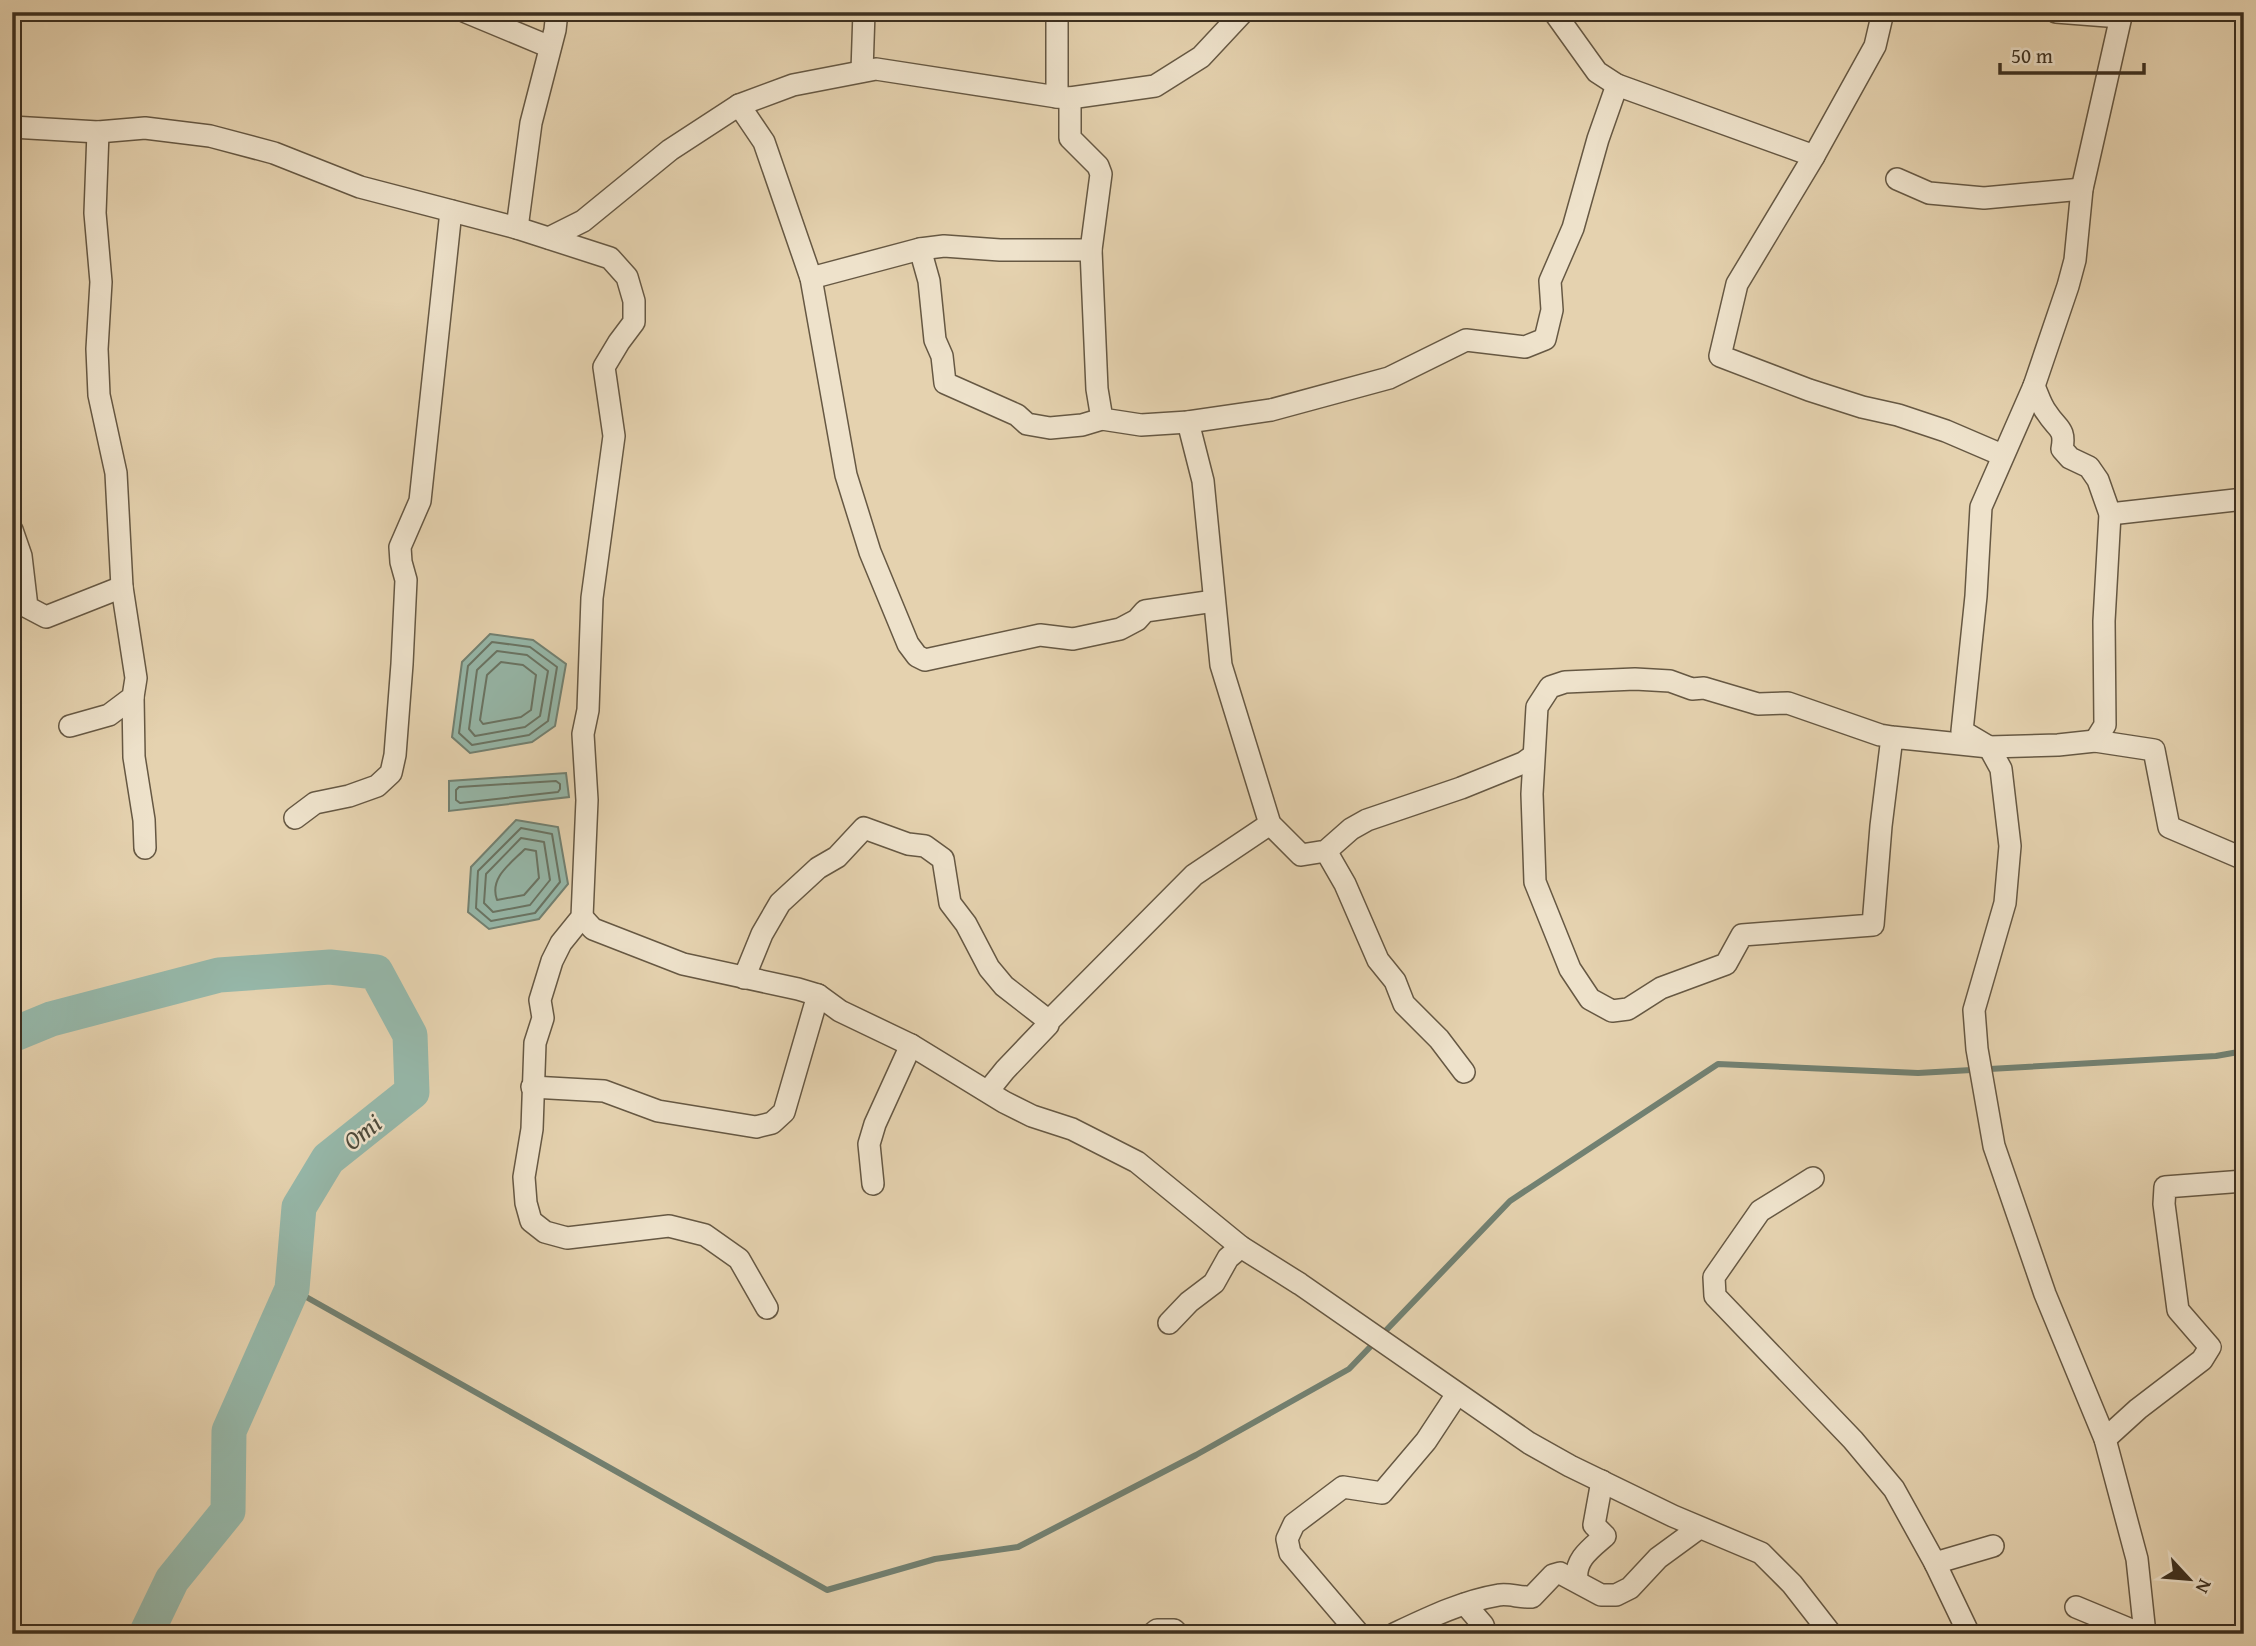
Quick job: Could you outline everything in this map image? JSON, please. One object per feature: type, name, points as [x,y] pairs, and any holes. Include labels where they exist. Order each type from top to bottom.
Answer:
[{"type":"street","points":[[466,12],[550,47]]},
{"type":"street","points":[[517,229],[531,123],[557,12]]},
{"type":"street","points":[[862,71],[864,12]]},
{"type":"street","points":[[1057,12],[1063,97],[1070,138],[1098,166],[1101,174],[1091,250],[1097,389],[1102,419]]},
{"type":"street","points":[[549,238],[583,222],[670,150],[739,105],[793,85],[876,69],[1063,97],[1156,86],[1201,57],[1243,12]]},
{"type":"street","points":[[1553,12],[1597,72],[1617,85],[1814,156]]},
{"type":"street","points":[[1883,12],[1875,46],[1814,156],[1737,284],[1720,356],[1809,390],[1946,431],[2002,455]]},
{"type":"street","points":[[2056,12],[2121,15],[2082,189],[2075,260],[2068,286],[2034,386],[1981,507],[1976,596],[1962,731],[1989,747],[2001,769],[2010,846],[2005,903],[1974,1010],[1977,1049],[1994,1146],[2045,1294],[2105,1439],[2137,1559],[2143,1634],[2076,1607]]},
{"type":"street","points":[[920,249],[929,281],[935,340],[942,356],[945,383],[1017,415],[1027,424],[1050,428],[1082,425],[1102,419],[1141,425],[1188,422],[1271,410],[1389,378],[1466,340],[1525,347],[1545,339],[1552,310],[1549,281],[1573,228],[1598,139],[1617,85]]},
{"type":"street","points":[[739,105],[764,142],[811,278],[846,475],[870,552],[908,644],[917,656],[925,660],[1040,635],[1073,639],[1120,629],[1137,620],[1145,611],[1214,601]]},
{"type":"street","points":[[12,127],[98,132],[145,128],[210,136],[274,153],[360,187],[549,238],[610,258],[627,277],[634,301],[634,322],[618,342],[604,367],[614,436],[592,598],[588,710],[583,734],[587,800],[582,917],[561,943],[544,981],[540,1000],[543,1018],[535,1043],[532,1129],[524,1177],[526,1203],[531,1221],[545,1232],[567,1238],[669,1226],[705,1234],[739,1259],[767,1308]]},
{"type":"street","points":[[98,132],[95,213],[101,282],[97,349],[99,395],[116,473],[122,587],[136,678],[133,696],[134,757],[144,820],[145,848]]},
{"type":"street","points":[[1896,179],[1930,193],[1984,198],[2082,189]]},
{"type":"street","points":[[295,818],[315,803],[349,796],[377,786],[391,773],[395,755],[406,580],[400,547],[420,501],[451,211]]},
{"type":"street","points":[[811,278],[920,249],[944,246],[1000,250],[1091,250]]},
{"type":"street","points":[[2034,386],[2046,413],[2060,428],[2064,437],[2062,449],[2070,458],[2089,467],[2098,480],[2110,514],[2104,621],[2105,725],[2095,741]]},
{"type":"street","points":[[1188,422],[1203,481],[1220,665],[1270,824],[1301,855],[1326,851],[1351,829],[1367,820],[1530,764]]},
{"type":"street","points":[[2110,514],[2244,499]]},
{"type":"street","points":[[12,530],[21,556],[27,607],[46,617],[122,587]]},
{"type":"street","points":[[1892,737],[1873,925],[1742,935],[1726,964],[1661,988],[1628,1009],[1612,1011],[1590,999],[1570,969],[1535,881],[1530,764],[1537,707],[1550,687],[1565,682],[1635,679],[1670,681],[1692,689],[1704,688],[1758,704],[1788,703],[1892,737],[1989,747],[2095,741],[2154,750],[2169,827],[2244,859]]},
{"type":"street","points":[[70,726],[109,715],[133,696]]},
{"type":"street","points":[[988,1091],[1049,1021],[1194,875],[1270,824]]},
{"type":"street","points":[[744,978],[762,934],[780,903],[818,868],[836,857],[864,828],[908,844],[925,846],[943,859],[950,902],[966,924],[989,968],[1004,986],[1049,1021]]},
{"type":"street","points":[[1326,851],[1345,884],[1378,960],[1395,981],[1404,1004],[1439,1039],[1464,1072]]},
{"type":"street","points":[[582,917],[593,929],[683,964],[818,995],[840,1011],[911,1045],[1032,1116],[1072,1129],[1137,1162],[1241,1247],[1300,1284],[1529,1443],[1699,1528],[1760,1553],[1792,1584],[1830,1634]]},
{"type":"street","points":[[532,1087],[604,1091],[658,1111],[756,1127],[772,1123],[784,1112],[818,995]]},
{"type":"street","points":[[873,1184],[869,1144],[875,1124],[911,1045]]},
{"type":"street","points":[[1813,1178],[1760,1211],[1714,1277],[1714,1296],[1853,1440],[1894,1489],[1935,1563],[1969,1634]]},
{"type":"street","points":[[2105,1439],[2138,1409],[2202,1360],[2210,1347],[2178,1310],[2164,1204],[2165,1186],[2244,1181]]},
{"type":"street","points":[[1169,1323],[1189,1302],[1214,1283],[1228,1258],[1241,1247]]},
{"type":"street","points":[[1359,1634],[1290,1553],[1287,1539],[1294,1524],[1343,1487],[1382,1493],[1426,1441],[1457,1394]]},
{"type":"street","points":[[1577,1581],[1575,1569],[1586,1552],[1605,1536],[1594,1525],[1602,1481]]},
{"type":"street","points":[[1394,1634],[1465,1604],[1503,1594],[1518,1598],[1532,1597],[1553,1575],[1560,1573],[1601,1595],[1616,1595],[1630,1588],[1658,1558],[1699,1528]]},
{"type":"street","points":[[1935,1563],[1993,1546]]},
{"type":"street","points":[[1465,1604],[1483,1625],[1486,1634]]},
{"type":"street","points":[[1152,1634],[1157,1630],[1174,1630],[1178,1634]]},
{"type":"water","points":[[490,634],[533,640],[566,664],[555,726],[532,742],[470,753],[452,737],[462,662]]},
{"type":"water","points":[[566,773],[569,797],[449,811],[449,781]]},
{"type":"water","points":[[516,820],[558,827],[568,884],[539,919],[489,929],[468,912],[471,867]]},
{"type":"waterway","name":"Omi","points":[[12,1035],[51,1019],[219,975],[330,967],[376,972],[410,1035],[412,1092],[328,1159],[299,1207],[292,1289],[229,1431],[228,1511],[172,1580],[146,1634]]},
{"type":"waterway","points":[[292,1289],[827,1590],[935,1559],[1018,1547],[1196,1455],[1349,1369],[1510,1201],[1718,1064],[1918,1073],[2216,1056],[2244,1051]]}]
